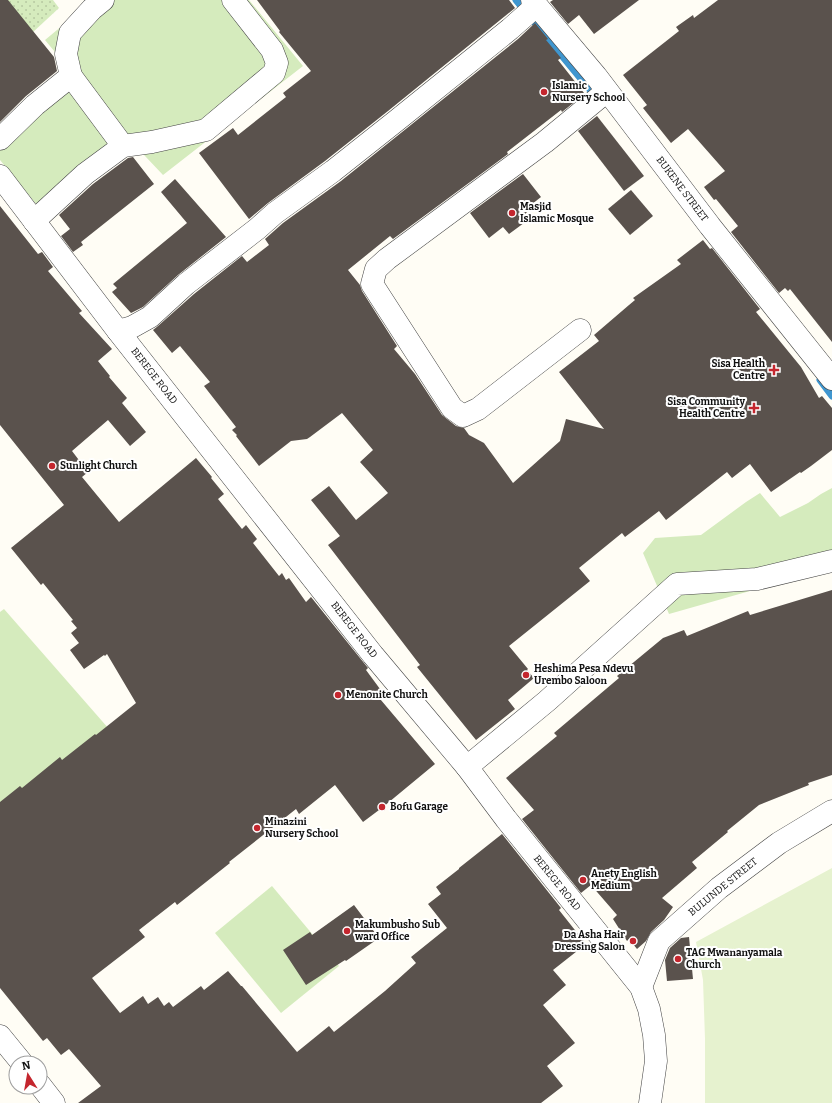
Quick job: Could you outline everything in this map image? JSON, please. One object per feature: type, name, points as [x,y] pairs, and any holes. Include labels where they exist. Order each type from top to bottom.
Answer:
[{"type":"street","points":[[103,0],[92,9],[70,33],[66,54],[71,76],[123,146]]},
{"type":"street","points":[[34,221],[85,174],[123,146],[152,142],[206,130],[274,73],[277,63],[272,50],[233,0]]},
{"type":"street","points":[[118,331],[132,327],[150,317],[186,284],[257,230],[275,214],[333,171],[510,29],[534,3]]},
{"type":"street","name":"BUKENE STREET","points":[[534,3],[607,91],[710,226],[832,379]]},
{"type":"street","points":[[0,139],[35,105],[71,76]]},
{"type":"street","points":[[580,330],[478,409],[463,416],[452,408],[372,284],[376,268],[545,142],[607,91]]},
{"type":"street","name":"BEREGE ROAD","points":[[2,183],[34,221],[118,331],[373,655],[467,767],[506,820],[642,987],[649,1009],[654,1035],[656,1061],[650,1103]]},
{"type":"street","points":[[467,767],[547,701],[676,584],[757,579],[832,561]]},
{"type":"street","name":"BULUNDE STREET","points":[[642,987],[659,941],[719,888],[780,843],[832,811]]},
{"type":"street","points":[[0,1036],[15,1055]]},
{"type":"street","points":[[47,1095],[54,1103]]},
{"type":"green space","points":[[0,0],[53,0],[59,8],[32,33]]},
{"type":"green space","points":[[93,0],[249,0],[303,66],[163,175],[128,138],[41,210],[0,160],[0,136],[74,75],[45,40]]},
{"type":"green space","points":[[832,488],[832,558],[810,574],[669,614],[643,553],[655,538],[701,535],[760,493],[780,517],[808,503]]},
{"type":"green space","points":[[4,609],[116,737],[0,817],[0,612]]},
{"type":"green space","points":[[832,868],[832,1103],[705,1103],[703,980],[696,942]]},
{"type":"green space","points":[[272,886],[339,966],[281,1013],[215,933]]},
{"type":"building","points":[[0,0],[8,0],[54,57],[57,71],[26,96],[0,122]]},
{"type":"building","points":[[257,0],[509,0],[515,8],[325,161],[249,219],[199,153],[233,128],[238,135],[286,97],[283,93],[311,71],[279,32],[280,31]]},
{"type":"building","points":[[553,0],[639,0],[594,34],[579,15],[568,24],[550,2]]},
{"type":"building","points":[[718,0],[832,0],[832,342],[790,289],[788,291],[785,288],[779,293],[731,232],[738,226],[704,187],[725,171],[688,129],[671,143],[643,108],[647,105],[623,75],[679,31],[676,27],[693,15],[694,18]]},
{"type":"building","points":[[535,23],[548,39],[546,40],[561,58],[558,60],[584,93],[581,95],[582,96],[562,112],[561,110],[507,152],[508,154],[393,239],[390,236],[348,270],[360,285],[362,291],[397,346],[394,349],[415,374],[442,415],[456,426],[464,428],[469,435],[484,443],[513,483],[560,441],[566,419],[604,429],[559,372],[599,341],[594,335],[635,300],[633,298],[681,264],[677,260],[703,240],[710,249],[712,248],[760,309],[756,312],[801,367],[819,398],[822,396],[832,408],[832,450],[801,473],[800,472],[771,492],[750,464],[732,478],[727,472],[666,520],[659,511],[625,537],[622,533],[579,568],[590,581],[509,646],[534,678],[508,700],[515,709],[476,740],[417,667],[420,665],[328,545],[340,536],[311,500],[329,486],[356,520],[388,493],[360,462],[373,450],[342,413],[307,439],[291,441],[259,466],[232,430],[236,427],[204,386],[210,382],[180,346],[172,353],[153,330],[194,294],[242,256],[247,262],[269,245],[265,239],[283,223],[341,181],[518,39]]},
{"type":"building","points":[[597,116],[644,176],[624,191],[578,131]]},
{"type":"building","points":[[133,157],[154,184],[81,242],[83,245],[73,252],[61,236],[70,229],[59,215],[93,184],[128,158]]},
{"type":"building","points":[[523,174],[541,197],[527,208],[529,210],[524,215],[528,220],[509,234],[503,227],[489,238],[470,213]]},
{"type":"building","points":[[175,179],[226,237],[178,275],[143,307],[131,313],[112,292],[117,288],[113,284],[187,223],[161,192]]},
{"type":"building","points":[[631,190],[653,216],[630,235],[608,209]]},
{"type":"building","points":[[0,206],[38,254],[42,252],[53,267],[48,271],[82,311],[79,313],[112,349],[98,361],[110,376],[109,377],[127,398],[122,403],[146,432],[130,446],[108,420],[72,451],[88,472],[82,477],[119,522],[196,458],[224,494],[218,499],[242,529],[246,525],[257,539],[253,543],[279,576],[282,573],[286,580],[289,578],[306,602],[311,597],[368,668],[366,670],[380,689],[375,693],[435,764],[363,822],[335,785],[299,814],[296,809],[177,905],[175,902],[139,930],[145,937],[92,978],[120,1013],[143,996],[148,1004],[158,997],[164,1006],[169,1002],[173,1007],[201,986],[204,990],[228,971],[297,1052],[329,1026],[334,1032],[385,991],[416,963],[411,957],[447,928],[428,904],[441,894],[436,887],[502,834],[561,908],[559,910],[586,944],[553,970],[566,985],[543,1005],[575,1043],[547,1066],[563,1086],[541,1103],[78,1103],[101,1086],[69,1049],[61,1055],[47,1038],[43,1041],[0,988],[0,802],[20,786],[22,788],[60,757],[62,760],[136,703],[107,654],[84,669],[70,650],[79,643],[71,633],[77,628],[71,621],[73,620],[43,583],[41,585],[11,548],[64,505],[0,425]]},
{"type":"building","points":[[832,590],[832,775],[808,783],[809,785],[759,805],[692,862],[697,868],[662,898],[673,907],[664,920],[651,932],[646,941],[637,949],[629,939],[627,941],[613,919],[617,915],[591,885],[581,893],[522,819],[534,810],[506,778],[557,736],[554,733],[619,678],[617,676],[663,638],[684,630],[687,636],[748,611],[750,615]]},
{"type":"building","points":[[354,905],[379,938],[346,961],[345,960],[306,985],[283,950],[310,932],[312,935]]},
{"type":"building","name":"TAG Mwananyamala Church","points":[[689,937],[693,979],[667,981],[665,960],[670,948],[681,938]]},
{"type":"waterway","points":[[516,0],[596,97]]},
{"type":"waterway","points":[[820,380],[832,396]]},
{"type":"place","name":"Islamic Nursery School","points":[[544,92]]},
{"type":"place","name":"Masjid Islamic Mosque","points":[[512,213]]},
{"type":"place","name":"Sisa Health Centre","points":[[774,370]]},
{"type":"place","name":"Sisa Community Health Centre","points":[[754,408]]},
{"type":"place","name":"Sunlight Church","points":[[52,466]]},
{"type":"place","name":"Heshima Pesa Ndevu Urembo Saloon","points":[[526,675]]},
{"type":"place","name":"Menonite Church","points":[[338,695]]},
{"type":"place","name":"Bofu Garage","points":[[382,807]]},
{"type":"place","name":"Minazini Nursery School","points":[[257,828]]},
{"type":"place","name":"Anety English Medium","points":[[583,880]]},
{"type":"place","name":"Makumbusho Sub ward Office","points":[[347,931]]},
{"type":"place","name":"Da Asha Hair Dressing Salon","points":[[633,941]]},
{"type":"place","name":"TAG Mwananyamala Church","points":[[678,959]]}]
